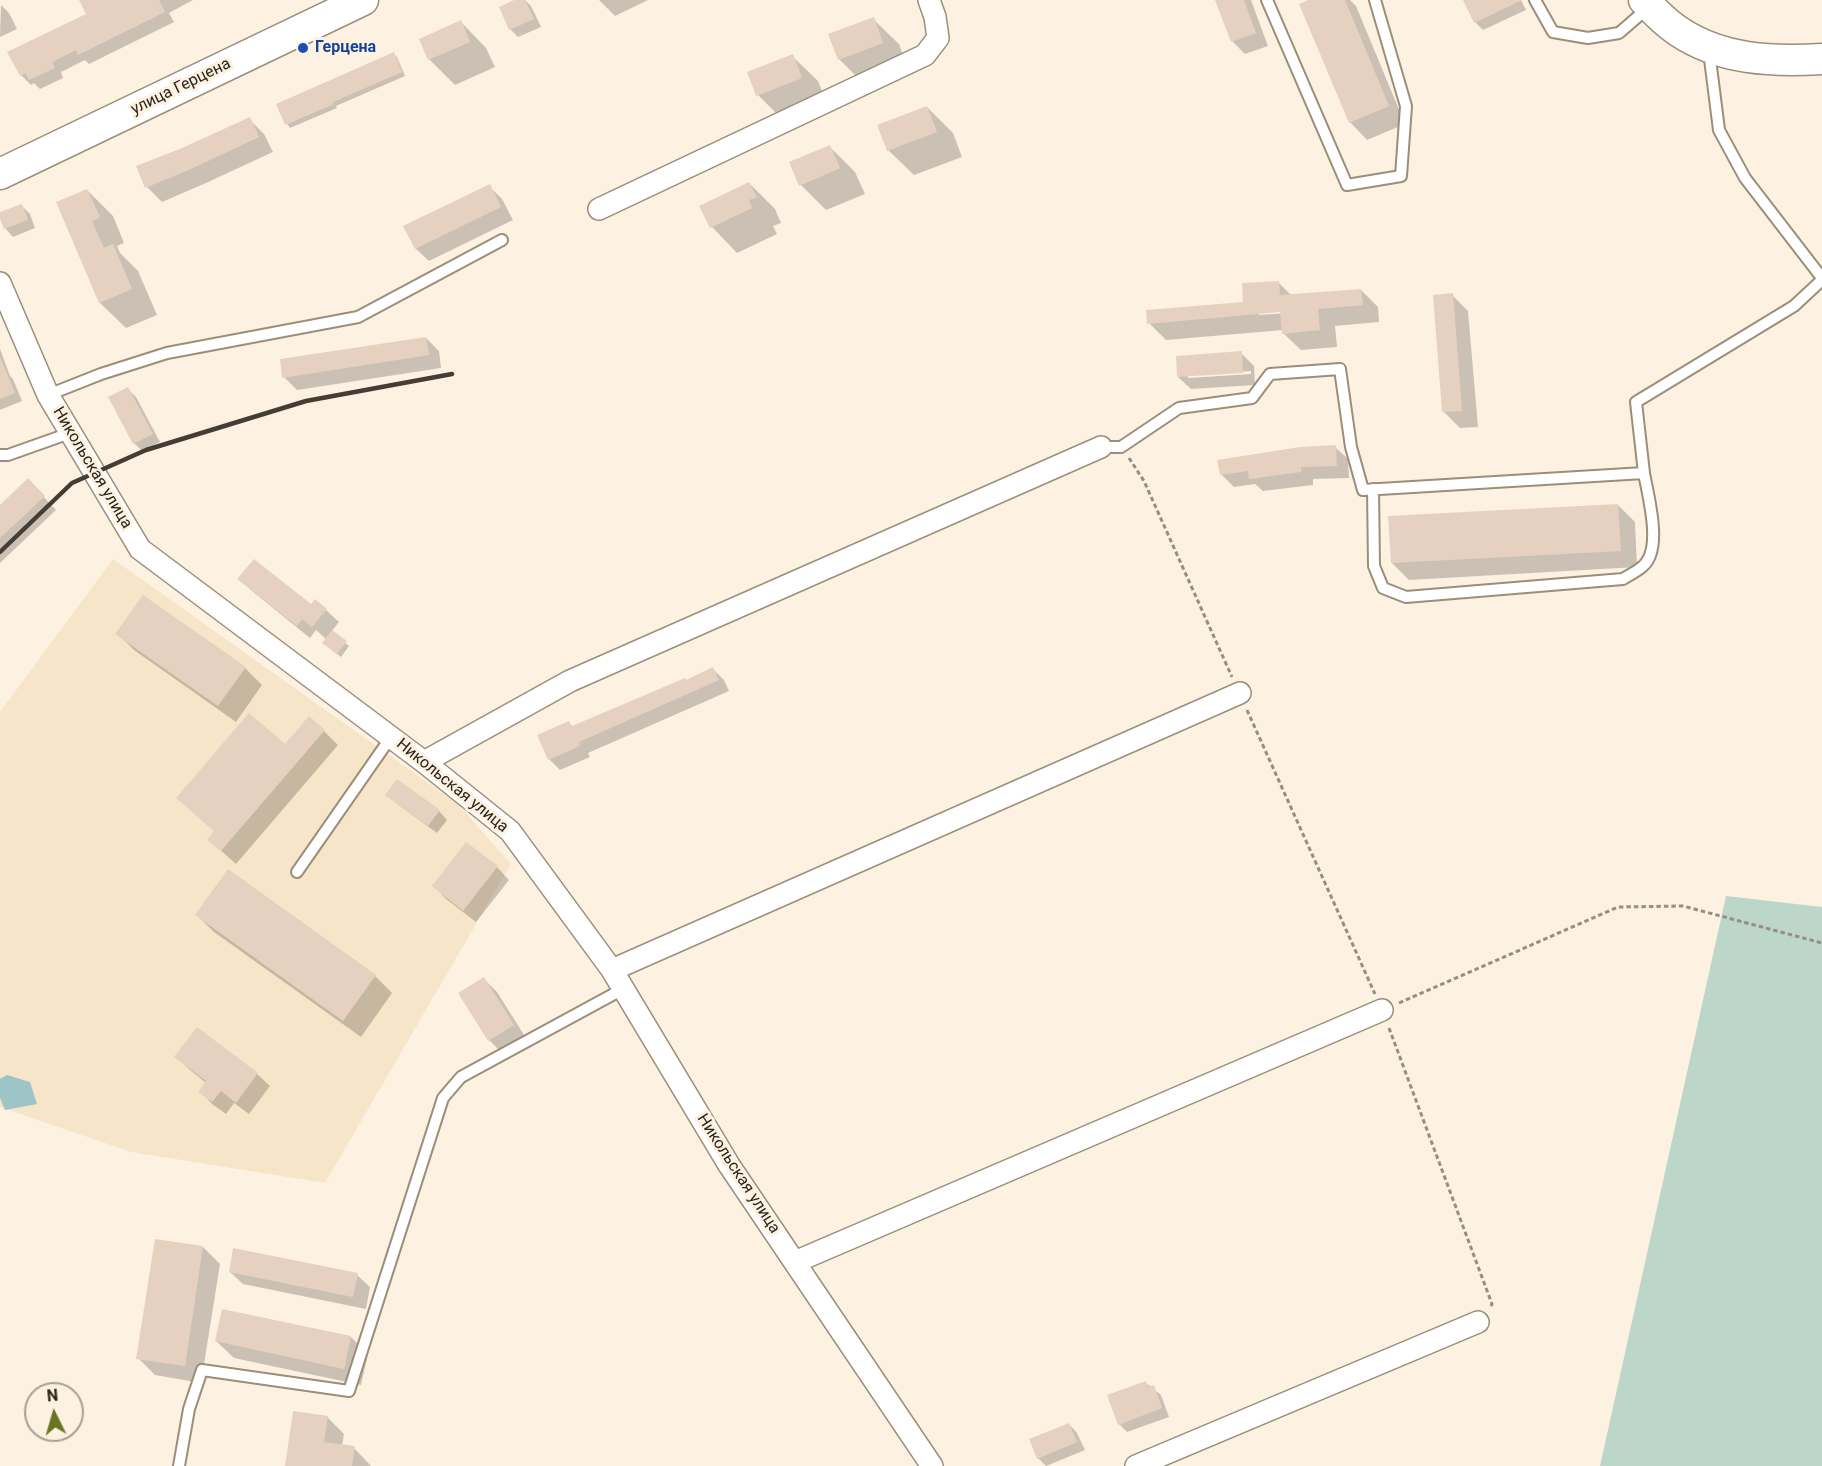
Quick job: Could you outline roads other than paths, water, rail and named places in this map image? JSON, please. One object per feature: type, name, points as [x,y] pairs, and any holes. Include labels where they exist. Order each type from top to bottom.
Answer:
[{"type":"main road","name":"улица Герцена","points":[[0,174],[363,0]]},
{"type":"main road","points":[[1647,3],[1677,31],[1709,48],[1755,58],[1786,61],[1822,59]]},
{"type":"street","points":[[599,209],[925,55],[938,38],[935,17],[929,0]]},
{"type":"street","name":"Никольская улица","points":[[0,283],[48,395],[140,549],[424,762],[510,831],[612,970],[729,1165],[932,1466]]},
{"type":"street","points":[[424,762],[570,681],[1111,447]]},
{"type":"street","points":[[612,970],[1240,693]]},
{"type":"street","points":[[795,1262],[1382,1011]]},
{"type":"street","points":[[1136,1466],[1478,1323]]},
{"type":"lane","points":[[1267,0],[1347,185],[1401,176],[1406,106],[1375,0]]},
{"type":"lane","points":[[1534,0],[1553,32],[1587,38],[1619,33],[1647,3]]},
{"type":"lane","points":[[1373,489],[1374,566],[1383,588],[1406,597],[1623,579],[1645,566],[1653,550],[1653,530],[1636,402],[1794,306],[1822,279],[1744,178],[1719,130],[1709,48]]},
{"type":"lane","points":[[48,395],[101,374],[167,353],[358,317],[502,240]]},
{"type":"lane","points":[[1111,447],[1179,408],[1252,398],[1270,374],[1340,369],[1351,447],[1363,490],[1644,473]]},
{"type":"lane","points":[[0,455],[8,455],[70,433]]},
{"type":"lane","points":[[297,872],[391,737]]},
{"type":"lane","points":[[179,1466],[189,1409],[201,1370],[349,1391],[443,1098],[461,1077],[623,989]]},
{"type":"water","points":[[7,1075],[30,1082],[37,1104],[5,1110],[0,1098],[0,1079]]},
{"type":"railway","points":[[0,552],[72,483],[146,450],[306,401],[452,374]]},
{"type":"place","name":"Герцена","points":[[303,48]]}]
